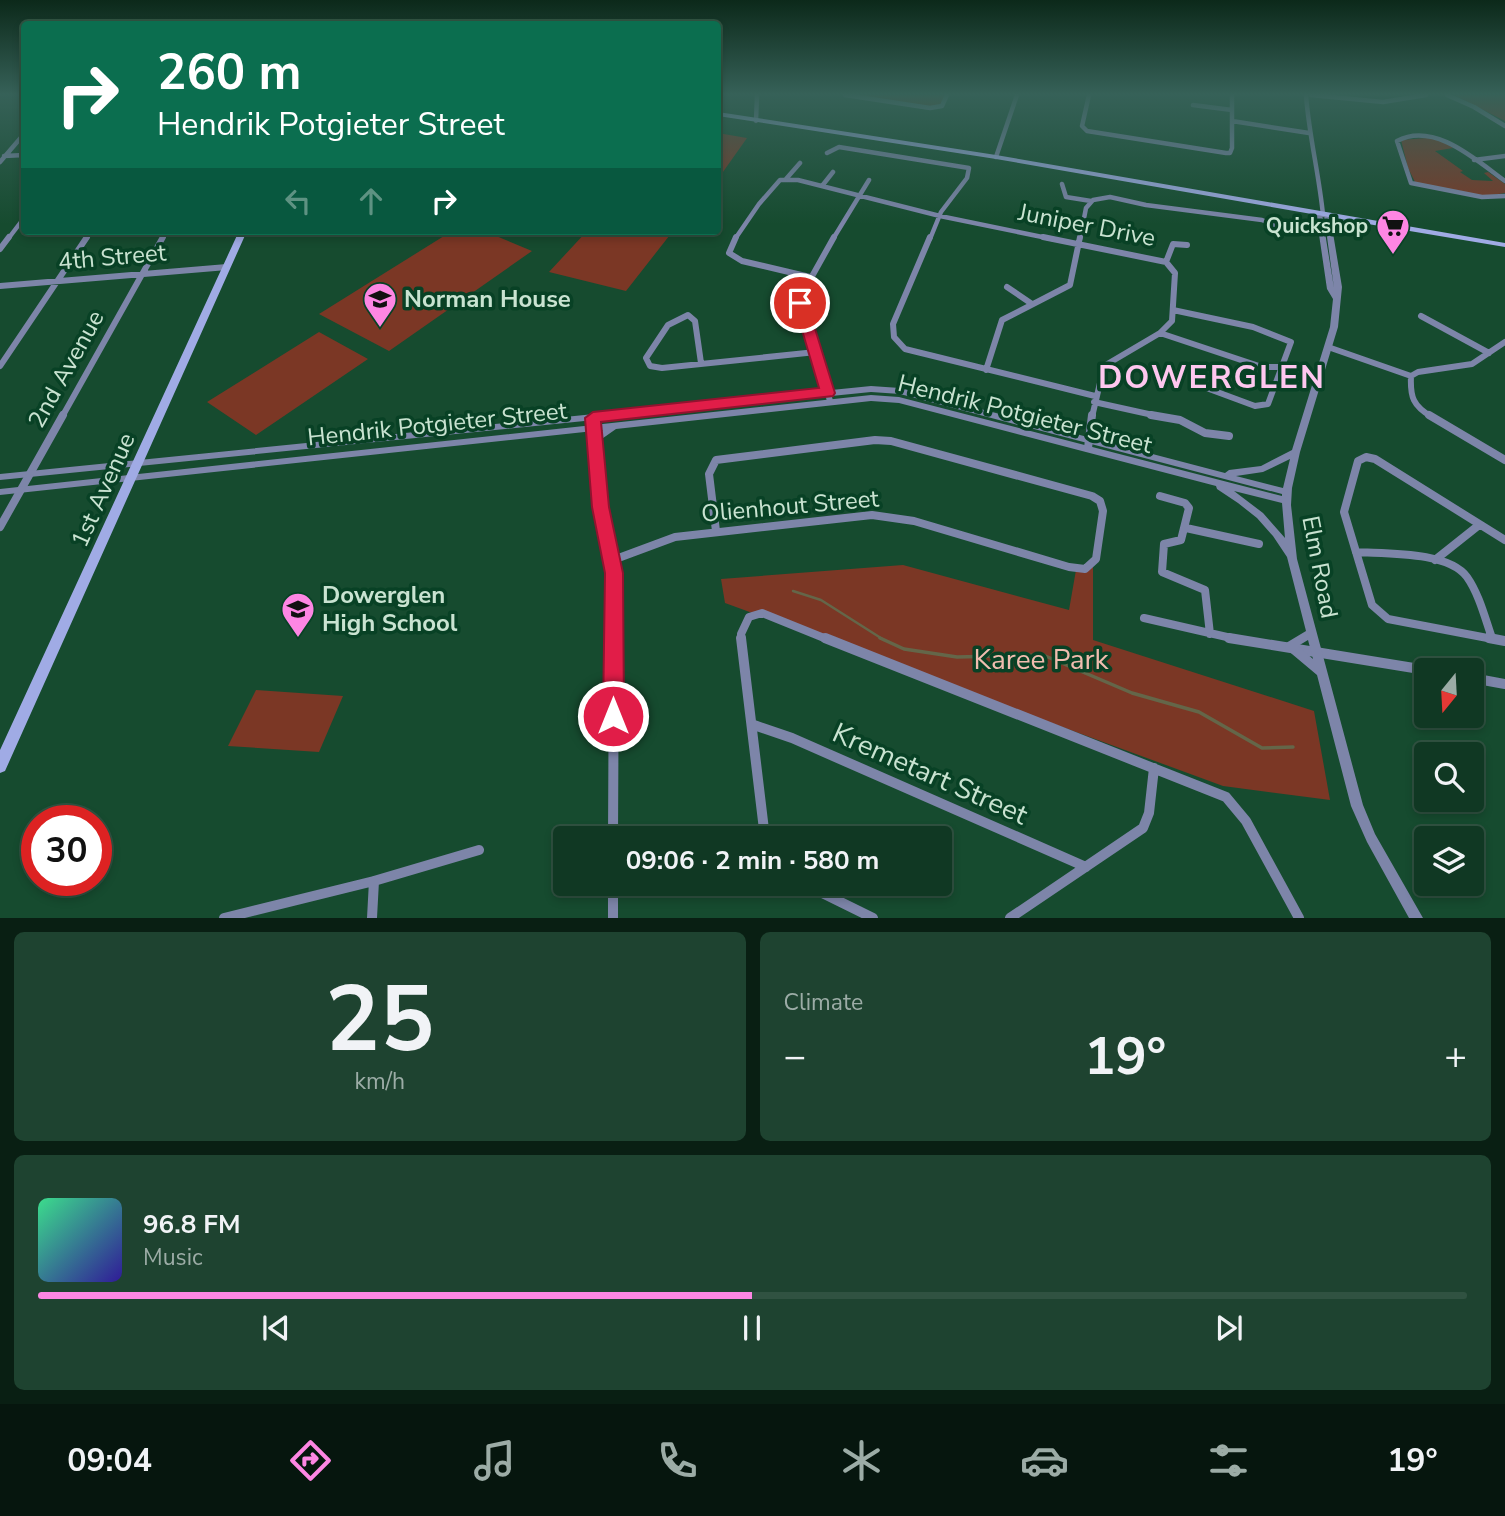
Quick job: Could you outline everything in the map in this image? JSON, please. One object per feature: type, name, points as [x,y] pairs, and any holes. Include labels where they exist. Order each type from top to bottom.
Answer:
[{"type":"main road","points":[[865,138],[1505,245]]},
{"type":"main road","points":[[1294,209],[1317,221],[1326,230],[1338,222],[1377,224]]},
{"type":"main road","name":"1st Avenue","points":[[0,766],[241,235]]},
{"type":"street","points":[[0,162],[20,138]]},
{"type":"street","points":[[996,158],[1003,138]]},
{"type":"street","points":[[1125,138],[1226,153],[1232,151],[1232,138]]},
{"type":"street","points":[[1310,138],[1320,182],[1323,215]]},
{"type":"street","points":[[1405,138],[1397,141],[1411,183],[1482,197],[1505,196]]},
{"type":"street","points":[[1438,138],[1505,181]]},
{"type":"street","points":[[827,153],[839,147],[965,165],[970,173],[940,216],[892,332],[910,352],[1095,399],[1117,409],[1187,421],[1209,434],[1229,436]]},
{"type":"street","points":[[3,156],[21,155]]},
{"type":"street","points":[[1474,160],[1505,156]]},
{"type":"street","points":[[800,163],[786,179],[775,184],[731,245],[729,253],[742,261],[810,277]]},
{"type":"street","points":[[822,186],[833,172]]},
{"type":"street","name":"Juniper Drive","points":[[786,179],[940,216],[1166,262],[1175,273],[1173,310],[1170,325],[1160,333]]},
{"type":"street","points":[[829,397],[800,303],[802,292],[869,180]]},
{"type":"street","points":[[1062,184],[1066,197],[1091,201],[1110,197],[1146,205],[1262,220],[1273,225],[1280,236]]},
{"type":"street","points":[[986,370],[1002,320],[1070,285],[1086,208],[1091,201]]},
{"type":"street","name":"Elm Road","points":[[1323,215],[1338,287],[1337,299],[1334,327],[1296,452],[1286,496],[1292,559],[1357,806],[1371,838],[1417,918]]},
{"type":"street","points":[[0,250],[21,222]]},
{"type":"street","points":[[0,366],[88,235]]},
{"type":"street","name":"2nd Avenue","points":[[0,527],[164,235]]},
{"type":"street","points":[[1166,262],[1173,244],[1186,245]]},
{"type":"street","name":"4th Street","points":[[0,286],[227,267]]},
{"type":"street","points":[[1007,287],[1032,304]]},
{"type":"street","points":[[1173,310],[1259,329],[1287,338],[1292,346],[1265,406],[1245,403],[1201,386]]},
{"type":"street","points":[[701,363],[695,321],[688,315],[670,322],[646,358],[650,366],[656,367],[701,363],[816,352]]},
{"type":"street","points":[[1421,316],[1489,353]]},
{"type":"street","points":[[1088,444],[1095,399],[1104,366],[1160,333],[1262,367],[1282,367]]},
{"type":"street","points":[[1328,347],[1411,376],[1418,372],[1472,365],[1505,342]]},
{"type":"street","points":[[1262,367],[1276,379]]},
{"type":"street","points":[[1411,376],[1410,397],[1418,409],[1505,460]]},
{"type":"street","name":"Hendrik Potgieter Street","points":[[0,477],[594,422],[829,397],[899,400],[1199,470],[1286,496]]},
{"type":"street","name":"Hendrik Potgieter Street","points":[[0,492],[575,429],[594,422],[617,424],[829,397]]},
{"type":"street","points":[[594,422],[601,507],[613,560],[613,826]]},
{"type":"street","points":[[596,439],[617,424]]},
{"type":"street","points":[[575,429],[596,439]]},
{"type":"street","name":"Olienhout Street","points":[[613,560],[669,539],[716,531],[881,515],[914,522],[1074,569],[1084,569],[1093,564],[1103,511],[1096,499],[885,440],[716,460],[711,465],[709,474],[716,531]]},
{"type":"street","name":"Hendrik Potgieter Street","points":[[1088,444],[1205,479],[1286,496]]},
{"type":"street","points":[[284,460],[286,449]]},
{"type":"street","points":[[1199,470],[1232,474],[1255,472],[1296,452]]},
{"type":"street","points":[[1505,540],[1375,459],[1366,457],[1358,461],[1344,512],[1372,606],[1382,617],[1505,641]]},
{"type":"street","points":[[1205,479],[1246,502],[1258,512],[1292,559]]},
{"type":"street","points":[[1160,496],[1187,504],[1186,528],[1181,540],[1164,544],[1161,572],[1205,590],[1210,634]]},
{"type":"street","points":[[1435,561],[1479,524]]},
{"type":"street","points":[[1186,528],[1259,544]]},
{"type":"street","points":[[1356,552],[1456,566],[1468,578],[1492,638]]},
{"type":"street","points":[[764,826],[754,725],[741,634],[749,617],[762,613],[1226,797],[1237,807],[1299,918]]},
{"type":"street","points":[[1144,618],[1210,634],[1414,668]]},
{"type":"street","points":[[1290,646],[1311,633]]},
{"type":"street","points":[[1290,646],[1321,673]]},
{"type":"street","points":[[1484,680],[1505,684]]},
{"type":"street","name":"Kremetart Street","points":[[754,725],[792,738],[1086,867]]},
{"type":"street","points":[[1010,918],[1143,828],[1149,813],[1154,768]]},
{"type":"street","points":[[224,918],[374,881],[479,850]]},
{"type":"street","points":[[372,918],[374,881]]},
{"type":"street","points":[[613,896],[613,918]]},
{"type":"street","points":[[828,896],[873,918]]},
{"type":"green space","points":[[721,138],[747,138],[721,175]]},
{"type":"green space","points":[[1427,138],[1442,141],[1453,148],[1435,151],[1463,171],[1460,172],[1472,180],[1493,181],[1484,173],[1488,172],[1505,184],[1505,193],[1486,196],[1416,184],[1408,168],[1401,140]]},
{"type":"green space","points":[[446,235],[494,235],[532,251],[389,351],[319,314]]},
{"type":"green space","points":[[583,235],[670,235],[626,291],[549,272]]},
{"type":"green space","points":[[319,332],[368,359],[256,435],[207,402]]},
{"type":"green space","name":"Karee Park","points":[[903,565],[1069,610],[1076,570],[1093,565],[1093,640],[1314,711],[1330,800],[1223,786],[725,603],[721,579]]},
{"type":"green space","points":[[256,690],[343,696],[319,752],[228,746]]},
{"type":"waterway","points":[[793,591],[821,600],[883,639]]},
{"type":"waterway","points":[[883,639],[904,649],[957,657],[1043,655],[1132,693],[1199,712],[1262,748],[1293,747]]},
{"type":"place","name":"Quickshop","points":[[1393,256]]},
{"type":"place","name":"Norman House","points":[[380,329]]},
{"type":"place","name":"Dowerglen High School","points":[[298,639]]},
{"type":"district","name":"DOWERGLEN","points":[[1212,377]]},
{"type":"route","points":[[613,716],[614,573],[601,507],[593,418],[827,393],[800,303]]}]
